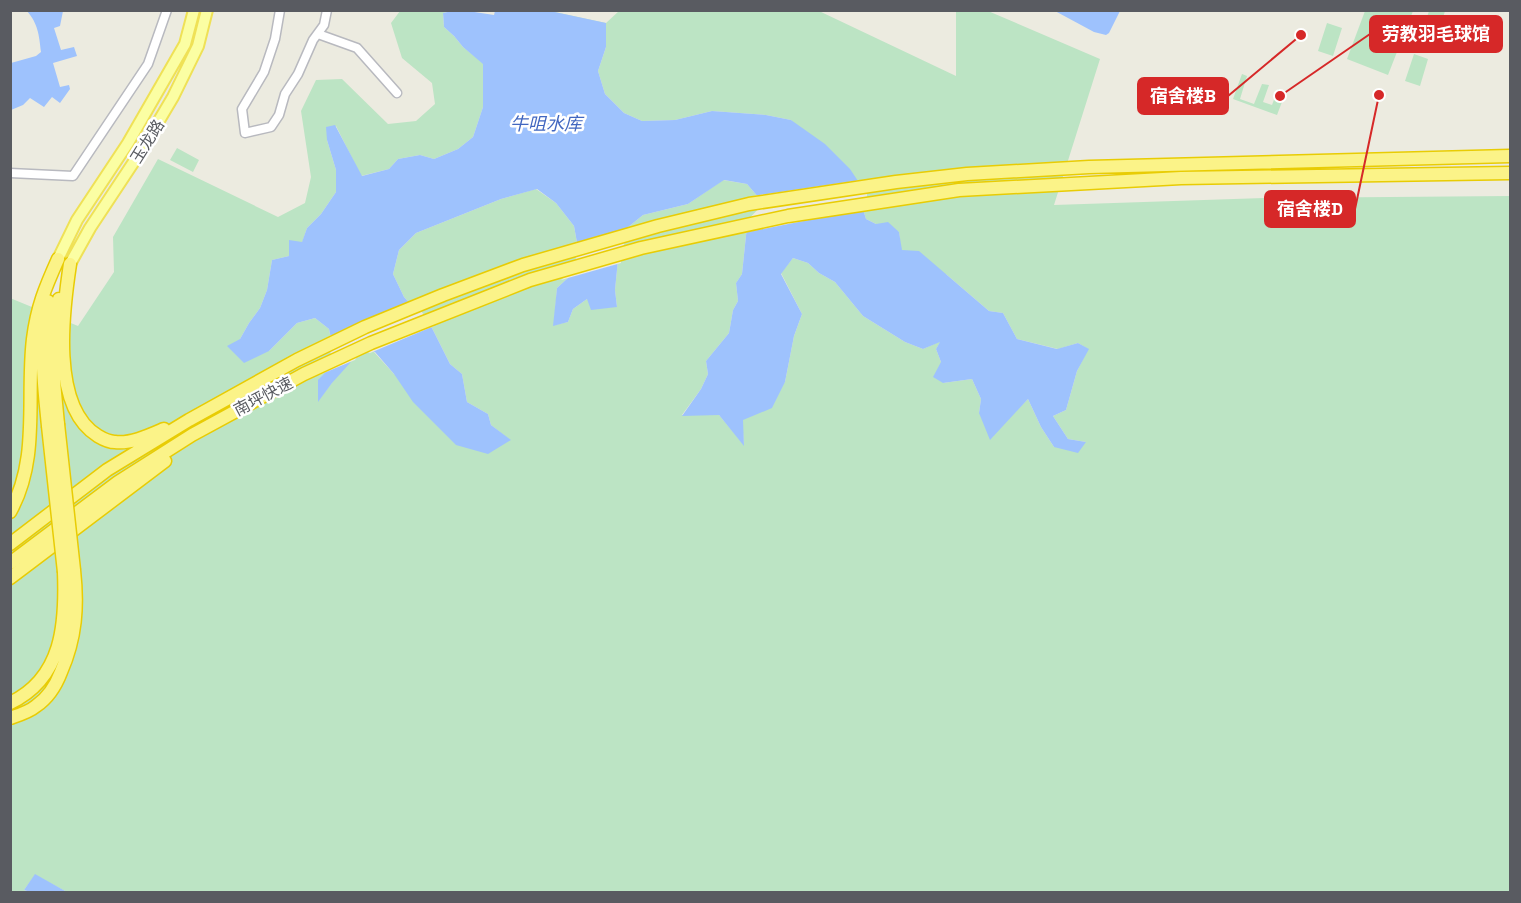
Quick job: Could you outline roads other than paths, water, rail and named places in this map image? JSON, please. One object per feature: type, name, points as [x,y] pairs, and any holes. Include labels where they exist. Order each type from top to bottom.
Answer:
[{"type":"highway","name":"南坪快速","points":[[216,404],[297,360],[365,327],[443,295],[523,265],[658,226],[749,204],[967,174],[1089,167],[1510,156]]},
{"type":"highway","name":"南坪快速","points":[[222,418],[304,374],[371,343],[530,280],[641,248],[788,216],[958,190],[1181,178],[1510,173]]},
{"type":"highway","points":[[10,717],[36,706],[57,681],[72,643],[75,623],[76,598],[69,571],[53,425],[51,346],[64,262]]},
{"type":"highway","points":[[10,512],[17,500],[25,476],[29,453],[33,340],[36,317],[42,295],[64,262]]},
{"type":"highway","points":[[64,262],[63,355],[74,407],[81,421],[92,432],[103,439],[115,442],[142,438],[216,404]]},
{"type":"highway","points":[[10,543],[107,470],[216,404]]},
{"type":"highway","points":[[10,563],[118,482],[222,418]]},
{"type":"highway","points":[[10,578],[222,418]]},
{"type":"highway","points":[[10,703],[24,697],[38,683],[56,653],[61,635],[69,571]]},
{"type":"main road","points":[[185,44],[186,10]]},
{"type":"main road","name":"玉龙路","points":[[64,262],[77,219],[128,143],[185,44],[194,10]]},
{"type":"main road","name":"玉龙路","points":[[64,262],[90,228],[141,151],[173,97],[198,46],[207,10]]},
{"type":"street","points":[[10,173],[73,176],[148,64],[167,10]]},
{"type":"street","points":[[280,10],[275,39],[264,72],[242,109],[245,134],[271,127],[279,116],[285,94],[324,25],[327,10]]},
{"type":"street","points":[[318,34],[357,48],[397,93]]},
{"type":"water","points":[[27,11],[63,11],[60,26],[54,28],[61,50],[74,47],[77,56],[53,63],[60,87],[69,85],[70,89],[60,103],[52,97],[44,107],[30,98],[23,105],[11,110],[11,63],[36,56],[41,52],[34,20]]},
{"type":"water","name":"牛咀水库","points":[[452,11],[494,15],[495,11],[550,11],[606,23],[606,47],[598,71],[605,94],[624,113],[642,121],[675,120],[712,111],[766,115],[791,120],[825,144],[850,169],[864,190],[863,209],[866,219],[876,224],[888,222],[899,232],[902,250],[919,251],[989,311],[1003,313],[1017,339],[1057,349],[1078,343],[1089,349],[1077,371],[1066,410],[1053,416],[1068,439],[1086,442],[1078,453],[1054,447],[1041,427],[1028,399],[990,440],[979,413],[981,399],[972,379],[943,383],[933,377],[941,362],[936,349],[940,342],[923,349],[905,342],[863,316],[835,282],[819,273],[808,263],[793,258],[781,274],[802,314],[794,336],[785,382],[772,408],[743,420],[744,446],[719,415],[682,416],[701,389],[708,374],[706,361],[729,333],[733,310],[738,301],[736,283],[742,274],[747,226],[766,206],[747,184],[724,180],[688,204],[643,215],[627,228],[619,250],[615,290],[617,307],[591,310],[587,299],[573,309],[568,322],[553,326],[557,288],[570,276],[580,259],[574,226],[556,203],[537,189],[501,199],[416,233],[399,250],[393,274],[404,297],[432,328],[450,364],[462,374],[467,402],[488,414],[491,425],[511,440],[488,454],[456,445],[413,402],[394,374],[375,352],[360,347],[318,402],[318,380],[332,362],[333,351],[329,329],[315,318],[297,323],[269,351],[244,363],[227,346],[240,339],[260,308],[267,290],[272,260],[289,256],[289,240],[302,242],[307,228],[321,214],[336,192],[336,170],[327,140],[326,127],[335,125],[362,176],[389,169],[398,159],[420,155],[434,159],[458,149],[473,137],[483,107],[483,64],[444,27],[443,13]]},
{"type":"water","points":[[1055,11],[1120,11],[1106,35],[1094,32]]},
{"type":"water","points":[[35,874],[67,892],[24,890]]},
{"type":"place","name":"宿舍楼B","points":[[1301,35]]},
{"type":"place","name":"宿舍楼D","points":[[1379,95]]},
{"type":"place","name":"劳教羽毛球馆","points":[[1280,96]]}]
